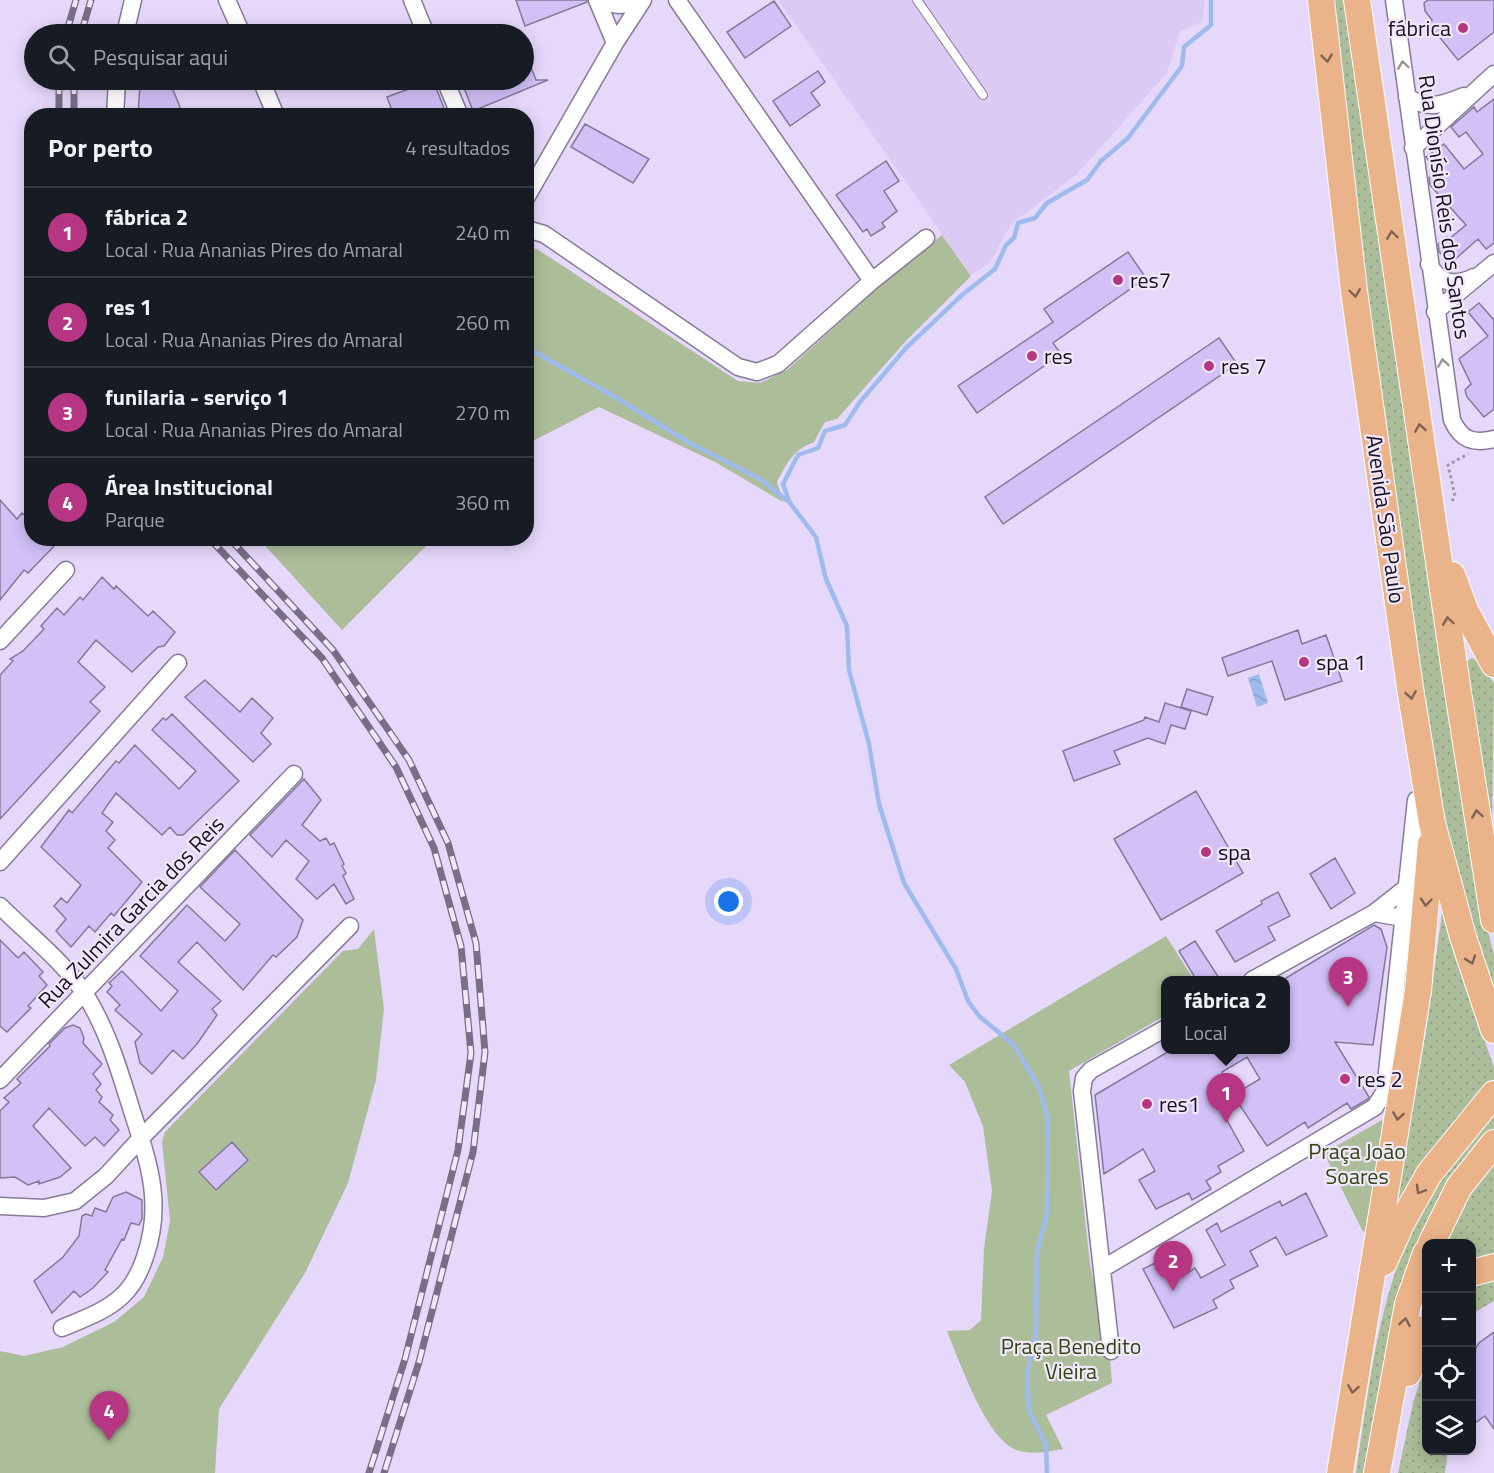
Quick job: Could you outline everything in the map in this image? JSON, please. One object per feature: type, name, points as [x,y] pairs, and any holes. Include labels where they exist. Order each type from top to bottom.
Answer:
[{"type":"main road","name":"Avenida São Paulo","points":[[1321,0],[1353,280],[1423,762],[1426,809],[1463,937],[1494,1030]]},
{"type":"main road","name":"Avenida São Paulo","points":[[1357,0],[1442,502],[1493,916]]},
{"type":"main road","points":[[1442,502],[1462,602],[1494,664]]},
{"type":"main road","points":[[1340,1473],[1418,991],[1426,809]]},
{"type":"main road","points":[[1493,916],[1491,858],[1494,840]]},
{"type":"main road","points":[[1366,1310],[1402,1222],[1430,1174],[1494,1094]]},
{"type":"main road","points":[[1433,1239],[1459,1187],[1494,1143]]},
{"type":"main road","points":[[1377,1473],[1408,1304],[1422,1264]]},
{"type":"main road","points":[[1476,1272],[1494,1267]]},
{"type":"main road","points":[[1382,1441],[1422,1338]]},
{"type":"street","points":[[127,24],[133,0]]},
{"type":"street","points":[[227,0],[238,24]]},
{"type":"street","points":[[412,0],[422,24]]},
{"type":"street","points":[[597,0],[615,43]]},
{"type":"street","points":[[604,0],[617,5],[630,4],[637,0]]},
{"type":"street","points":[[534,184],[615,43],[643,0]]},
{"type":"street","points":[[677,0],[872,281]]},
{"type":"street","name":"Rua Dionísio Reis dos Santos","points":[[1394,0],[1428,264],[1452,420],[1457,433],[1466,440],[1482,442],[1494,439]]},
{"type":"street","points":[[1413,148],[1494,74]]},
{"type":"street","points":[[115,108],[116,90]]},
{"type":"street","points":[[265,90],[273,108]]},
{"type":"street","points":[[449,90],[457,108]]},
{"type":"street","points":[[1407,97],[1419,104],[1431,107],[1473,93]]},
{"type":"street","points":[[534,231],[544,234],[738,368],[757,372],[778,364],[872,281],[926,238]]},
{"type":"street","points":[[1435,312],[1494,263]]},
{"type":"street","points":[[1428,264],[1443,282],[1465,282],[1480,274]]},
{"type":"street","points":[[0,642],[66,570]]},
{"type":"street","points":[[0,862],[178,663]]},
{"type":"street","name":"Rua Zulmira Garcia dos Reis","points":[[0,1080],[294,774]]},
{"type":"street","points":[[1102,1269],[1375,1107],[1385,1091],[1407,887],[1426,809]]},
{"type":"street","points":[[1261,976],[1374,913],[1407,887]]},
{"type":"street","points":[[0,906],[84,993],[101,1023],[141,1137],[156,1203],[152,1237],[139,1275],[123,1295],[102,1311],[62,1328]]},
{"type":"street","points":[[1374,913],[1403,918]]},
{"type":"street","points":[[0,1206],[44,1208],[75,1201],[106,1176],[141,1137],[350,926]]},
{"type":"street","points":[[1111,1352],[1082,1091],[1084,1078],[1091,1070],[1161,1031]]},
{"type":"lane","points":[[917,0],[983,95]]},
{"type":"path","points":[[1442,502],[1455,496],[1448,465]]},
{"type":"shaded area","points":[[778,0],[1205,0],[1202,22],[1180,31],[1167,73],[1077,174],[1011,224],[990,263],[971,275]]},
{"type":"green space","points":[[1330,0],[1346,0],[1481,904],[1494,955],[1494,1005],[1449,839],[1433,760],[1394,505]]},
{"type":"green space","points":[[942,235],[971,276],[904,343],[837,419],[825,422],[814,442],[791,458],[777,482],[783,502],[715,462],[599,407],[534,440],[534,248],[738,381],[760,383],[787,370],[874,291]]},
{"type":"green space","points":[[265,546],[426,546],[342,630]]},
{"type":"green space","points":[[1472,658],[1494,683],[1492,828],[1467,661]]},
{"type":"green space","points":[[1444,899],[1467,992],[1494,1067],[1494,1087],[1390,1239],[1426,1031]]},
{"type":"green space","points":[[374,929],[384,1009],[376,1080],[348,1183],[305,1273],[219,1409],[215,1473],[0,1473],[0,1351],[24,1356],[63,1347],[114,1322],[144,1297],[163,1257],[170,1221],[162,1142],[165,1132],[343,951],[358,949]]},
{"type":"green space","name":"Praça Benedito Vieira","points":[[1166,936],[1191,976],[1161,976],[1161,1018],[1069,1071],[1090,1265],[1110,1358],[1112,1383],[1046,1415],[1063,1449],[1035,1453],[1021,1452],[1009,1446],[999,1437],[981,1410],[947,1331],[970,1330],[981,1320],[984,1248],[992,1191],[983,1126],[965,1082],[949,1065]]},
{"type":"green space","points":[[1494,1107],[1494,1130],[1464,1168],[1439,1208],[1431,1239],[1422,1239],[1422,1274],[1371,1473],[1356,1473],[1374,1355],[1396,1269],[1425,1205],[1458,1155]]},
{"type":"green space","name":"Praça João Soares","points":[[1382,1120],[1386,1131],[1374,1222],[1363,1232],[1324,1153]]},
{"type":"green space","points":[[1494,1159],[1494,1254],[1476,1261],[1476,1239],[1448,1239],[1465,1204]]},
{"type":"green space","points":[[1494,1277],[1494,1301],[1476,1312],[1476,1293],[1476,1286]]},
{"type":"green space","points":[[1422,1375],[1422,1455],[1447,1455],[1445,1473],[1398,1473],[1413,1403]]},
{"type":"water","points":[[1259,674],[1268,703],[1257,707],[1248,678]]},
{"type":"building","points":[[516,0],[587,0],[587,2],[530,24],[524,24]]},
{"type":"building","name":"fábrica","points":[[1428,0],[1494,0],[1494,32],[1458,60],[1428,23],[1432,20],[1425,11],[1424,3]]},
{"type":"building","points":[[774,1],[791,26],[745,58],[727,32]]},
{"type":"building","points":[[818,71],[825,82],[811,93],[820,105],[790,126],[773,101]]},
{"type":"building","points":[[534,75],[536,80],[548,80],[534,86]]},
{"type":"building","points":[[140,90],[173,90],[180,108],[138,108]]},
{"type":"building","points":[[406,90],[437,90],[444,108],[391,108],[387,97]]},
{"type":"building","points":[[465,90],[524,90],[480,108],[472,108]]},
{"type":"building","points":[[1494,99],[1494,243],[1486,249],[1478,239],[1452,262],[1439,252],[1438,244],[1447,237],[1449,239],[1466,225],[1430,185],[1429,178],[1437,171],[1426,157],[1444,144],[1464,169],[1483,154],[1466,132],[1459,137],[1451,127],[1474,107],[1477,112]]},
{"type":"building","points":[[585,124],[649,159],[633,183],[571,147]]},
{"type":"building","points":[[886,161],[899,181],[884,191],[897,211],[882,223],[885,227],[871,236],[867,229],[863,232],[836,195]]},
{"type":"building","points":[[1128,252],[1146,278],[1053,343],[1061,354],[977,413],[958,386],[1053,322],[1044,309]]},
{"type":"building","points":[[1479,303],[1494,320],[1494,409],[1484,417],[1467,397],[1465,390],[1471,384],[1459,359],[1488,336],[1468,312]]},
{"type":"building","points":[[1219,338],[1237,364],[1003,524],[985,497]]},
{"type":"building","points":[[0,500],[17,519],[22,513],[24,515],[24,546],[54,546],[28,573],[24,570],[0,600]]},
{"type":"building","points":[[102,577],[114,589],[116,586],[148,616],[153,611],[175,632],[164,646],[158,647],[132,672],[96,640],[78,662],[105,687],[90,702],[100,711],[0,819],[0,675],[13,661],[10,659],[23,651],[44,629],[41,626],[57,608],[64,615],[80,597],[83,600]]},
{"type":"building","name":"spa 1","points":[[1298,630],[1302,644],[1326,635],[1342,681],[1285,700],[1272,661],[1228,676],[1222,658]]},
{"type":"building","points":[[205,680],[240,712],[252,698],[273,718],[261,733],[271,744],[253,762],[185,697]]},
{"type":"building","points":[[1187,689],[1213,697],[1207,715],[1181,707]]},
{"type":"building","points":[[1165,703],[1191,711],[1185,729],[1171,725],[1165,744],[1148,738],[1114,751],[1120,764],[1074,781],[1063,751],[1144,720],[1145,717],[1159,722]]},
{"type":"building","points":[[172,714],[239,781],[183,835],[177,835],[170,827],[162,835],[116,793],[102,813],[113,822],[106,831],[115,840],[108,848],[142,882],[114,916],[111,913],[95,932],[89,926],[71,947],[56,931],[66,919],[54,906],[61,898],[67,903],[81,885],[41,847],[69,810],[72,813],[116,761],[119,763],[135,745],[179,789],[196,771],[152,730],[163,718],[166,720]]},
{"type":"building","points":[[304,779],[321,800],[302,825],[320,841],[326,838],[330,845],[334,843],[344,864],[342,866],[346,873],[343,876],[354,899],[346,904],[334,884],[317,899],[296,879],[309,861],[286,840],[272,857],[250,835]]},
{"type":"building","name":"spa","points":[[1196,791],[1243,873],[1161,920],[1114,839]]},
{"type":"building","points":[[235,850],[303,920],[297,937],[276,957],[273,955],[243,990],[197,942],[178,962],[221,1001],[212,1009],[217,1015],[197,1044],[183,1059],[173,1050],[152,1074],[140,1063],[135,1042],[142,1034],[115,1010],[120,1005],[107,992],[112,986],[109,983],[122,971],[161,1011],[178,991],[140,956],[187,905],[225,941],[240,924],[200,887]]},
{"type":"building","points":[[1335,858],[1355,893],[1331,909],[1310,874]]},
{"type":"building","points":[[1278,892],[1290,916],[1268,927],[1275,940],[1235,962],[1216,931]]},
{"type":"building","points":[[1374,925],[1381,929],[1387,947],[1373,1045],[1335,1042],[1369,1097],[1368,1099],[1351,1109],[1347,1103],[1308,1128],[1305,1122],[1267,1146],[1233,1095],[1260,1079],[1247,1057],[1222,1072],[1224,1076],[1208,1086],[1244,1151],[1218,1166],[1221,1172],[1206,1181],[1211,1189],[1192,1200],[1189,1193],[1156,1209],[1139,1180],[1155,1171],[1143,1149],[1104,1174],[1095,1095],[1164,1054],[1290,1054],[1289,976]]},
{"type":"building","points":[[0,940],[18,958],[24,952],[43,972],[39,976],[47,985],[28,1006],[31,1008],[7,1032],[0,1026]]},
{"type":"building","points":[[1195,941],[1218,976],[1194,976],[1179,951]]},
{"type":"building","points":[[73,1025],[80,1028],[84,1038],[83,1043],[102,1064],[93,1074],[101,1084],[96,1090],[102,1097],[99,1102],[113,1115],[110,1120],[119,1130],[104,1146],[95,1137],[85,1146],[49,1108],[33,1126],[71,1168],[60,1177],[39,1184],[39,1181],[28,1185],[15,1177],[0,1178],[0,1111],[9,1102],[4,1098],[21,1083],[17,1079],[50,1046],[49,1044],[65,1028]]},
{"type":"building","points":[[232,1142],[248,1160],[216,1190],[199,1172]]},
{"type":"building","points":[[126,1192],[142,1200],[142,1219],[139,1225],[131,1223],[124,1240],[122,1239],[105,1270],[108,1272],[93,1288],[80,1297],[74,1291],[52,1313],[34,1281],[63,1257],[79,1236],[82,1216],[86,1214],[92,1216],[95,1208],[106,1212],[113,1197]]},
{"type":"building","points":[[1306,1193],[1327,1236],[1286,1255],[1276,1237],[1250,1251],[1258,1266],[1230,1280],[1234,1288],[1213,1300],[1217,1308],[1174,1328],[1143,1269],[1171,1255],[1183,1276],[1195,1268],[1201,1278],[1225,1265],[1206,1230],[1217,1223],[1221,1232],[1280,1201],[1282,1206]]},
{"type":"building","points":[[1494,1332],[1494,1429],[1485,1416],[1476,1422],[1476,1347]]},
{"type":"waterway","points":[[1047,1473],[1046,1445],[1029,1410],[1027,1374],[1036,1333],[1037,1253],[1047,1213],[1048,1119],[1039,1087],[1014,1045],[979,1016],[968,1001],[956,969],[904,883],[879,804],[869,744],[849,670],[847,626],[826,579],[816,537],[790,503],[783,484],[798,455],[818,448],[825,431],[845,425],[860,402],[906,348],[962,295],[995,269],[1006,245],[1014,238],[1018,223],[1035,218],[1047,203],[1087,180],[1101,161],[1128,138],[1182,66],[1184,47],[1211,25],[1211,0]]},
{"type":"waterway","points":[[534,351],[615,397],[688,442],[762,480],[789,502]]},
{"type":"railway","points":[[69,24],[76,0]]},
{"type":"railway","points":[[84,24],[91,0]]},
{"type":"railway","points":[[59,90],[59,108]]},
{"type":"railway","points":[[74,90],[74,108]]},
{"type":"railway","points":[[217,546],[322,658],[396,767],[434,848],[461,946],[471,1053],[458,1150],[405,1359],[369,1473]]},
{"type":"railway","points":[[236,546],[333,650],[409,760],[448,843],[476,943],[485,1052],[473,1152],[419,1362],[384,1473]]},
{"type":"place","name":"fábrica","points":[[1463,28]]},
{"type":"place","name":"res7","points":[[1118,280]]},
{"type":"place","name":"res","points":[[1032,356]]},
{"type":"place","name":"res 7","points":[[1209,366]]},
{"type":"place","name":"spa 1","points":[[1304,662]]},
{"type":"place","name":"spa","points":[[1206,852]]},
{"type":"place","name":"funilaria - serviço 1","points":[[1348,1007]]},
{"type":"place","name":"res 2","points":[[1345,1079]]},
{"type":"place","name":"res1","points":[[1147,1104]]},
{"type":"place","name":"fábrica 2","points":[[1226,1123]]},
{"type":"place","name":"res 1","points":[[1173,1291]]},
{"type":"place","name":"Área Institucional","points":[[109,1441]]}]
